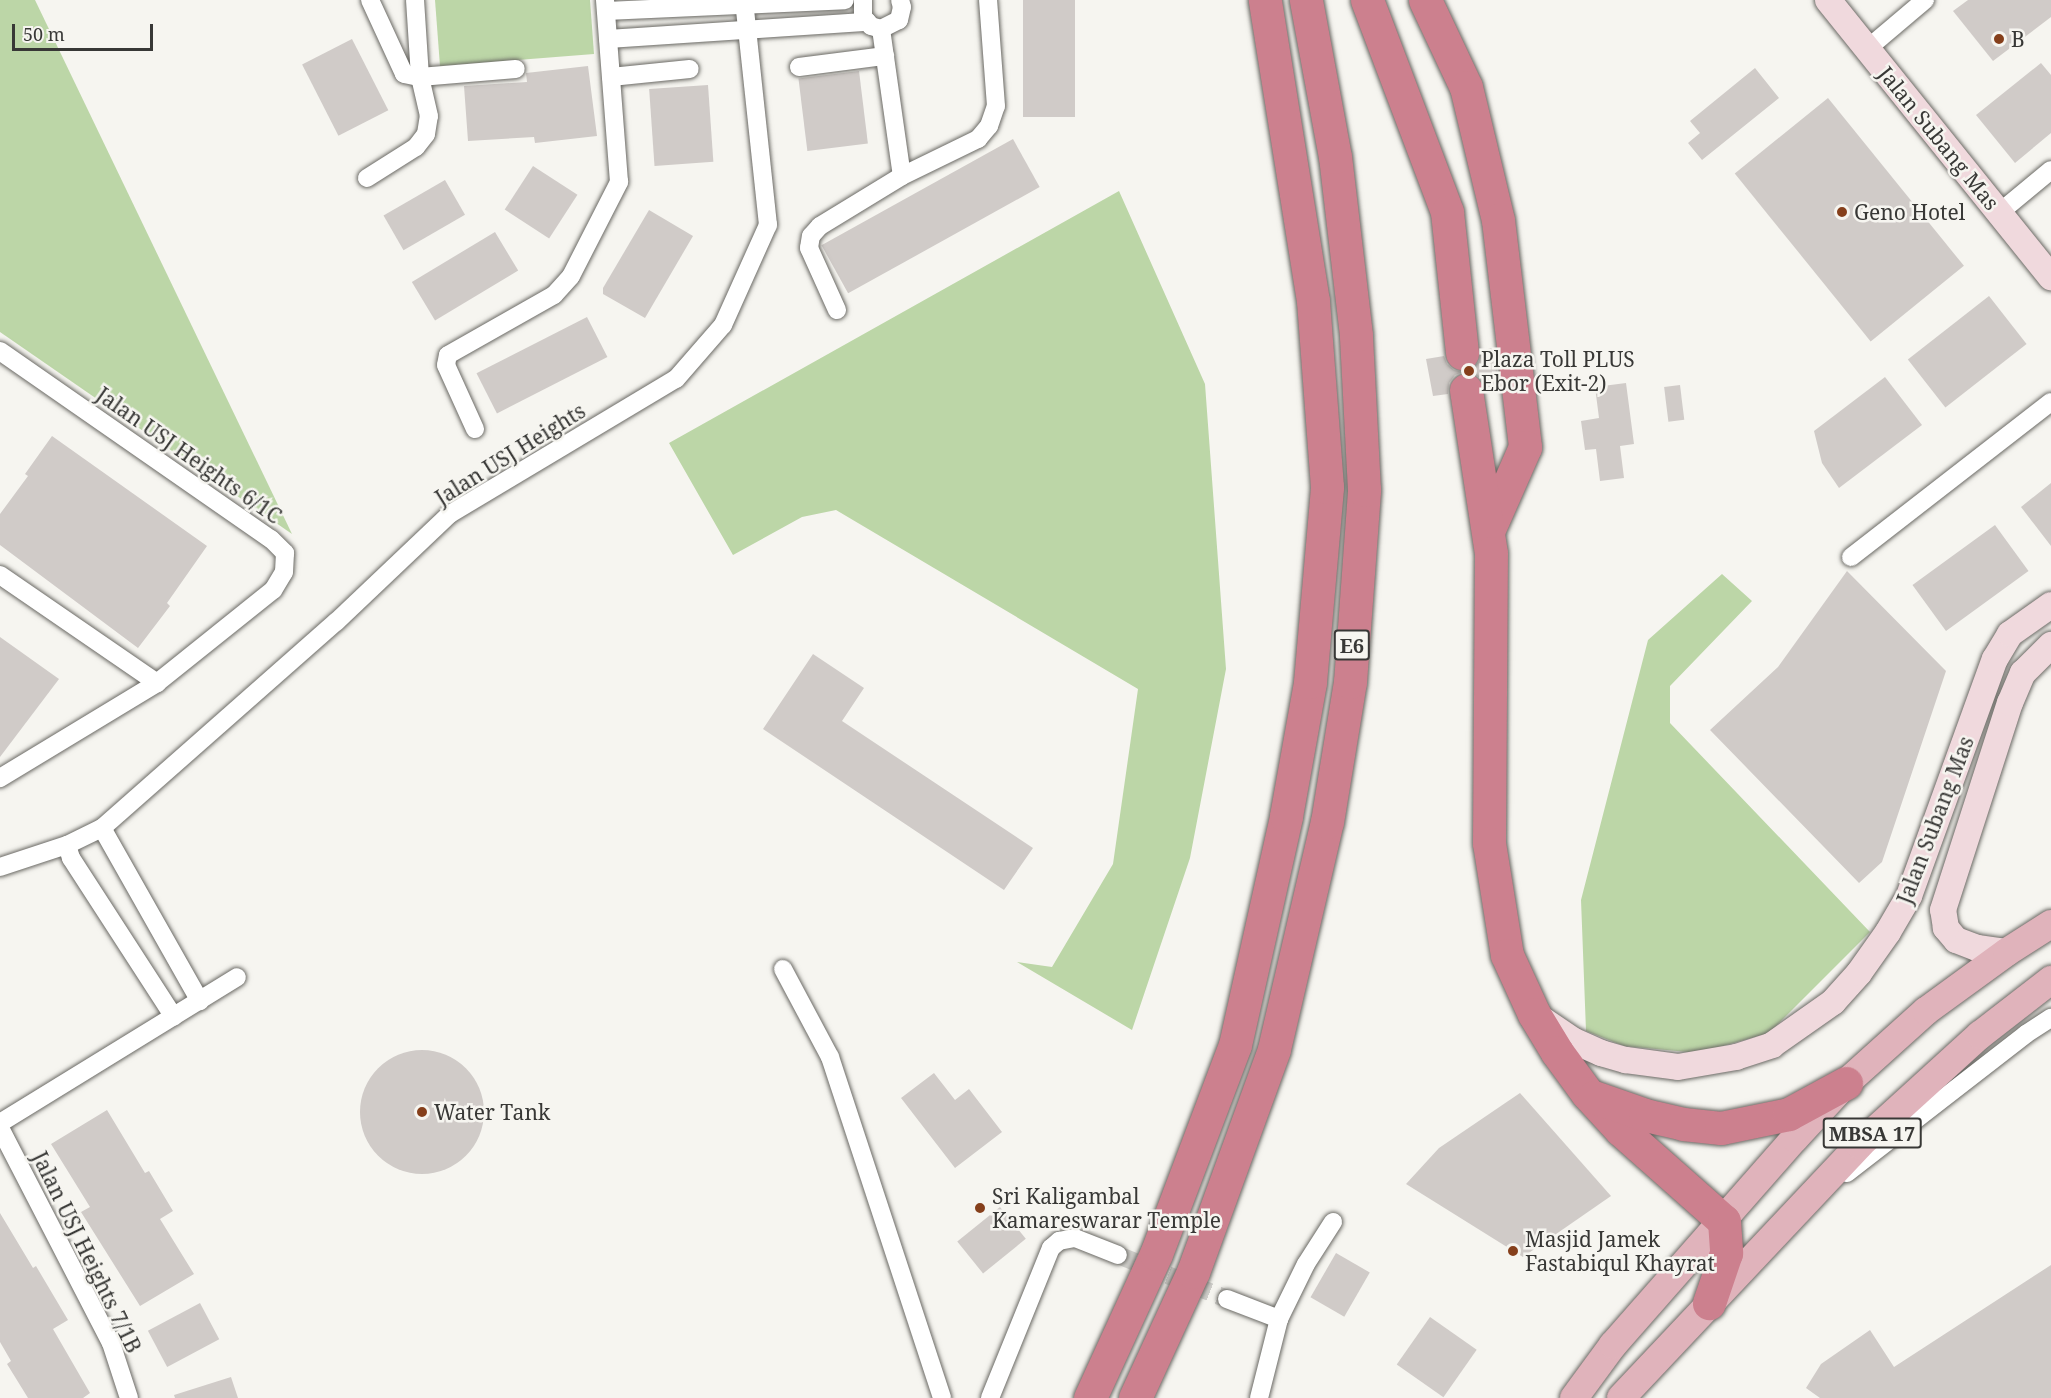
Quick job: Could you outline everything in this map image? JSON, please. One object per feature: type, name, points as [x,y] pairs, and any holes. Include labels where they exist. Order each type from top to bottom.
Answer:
[{"type":"highway","name":"E6","points":[[1089,1398],[1156,1254],[1235,1045],[1286,816],[1310,682],[1326,475],[1313,301],[1265,0]]},
{"type":"highway","name":"E6","points":[[1135,1398],[1193,1272],[1275,1049],[1327,822],[1350,682],[1364,490],[1356,335],[1335,157],[1306,0]]},
{"type":"highway","points":[[1367,0],[1447,212],[1462,353]]},
{"type":"highway","points":[[1425,0],[1466,87],[1498,220],[1525,447],[1489,529]]},
{"type":"highway","points":[[1466,390],[1489,529],[1489,843],[1507,955],[1534,1014],[1557,1052],[1587,1093],[1621,1130],[1724,1221],[1726,1253],[1709,1303]]},
{"type":"highway","points":[[1587,1093],[1608,1104],[1645,1115],[1683,1124],[1721,1128],[1789,1114],[1846,1083]]},
{"type":"main road","name":"MBSA 17","points":[[1574,1398],[1613,1345],[1724,1221],[1795,1137],[1846,1083],[1926,1011],[2007,952],[2051,924]]},
{"type":"main road","name":"MBSA 17","points":[[1622,1398],[1859,1145],[1980,1035],[2051,980]]},
{"type":"street","points":[[370,0],[404,74],[420,77],[516,69]]},
{"type":"street","points":[[367,178],[416,147],[426,134],[429,116],[420,77],[415,0]]},
{"type":"street","points":[[475,429],[446,365],[448,355],[554,296],[571,276],[619,182],[606,5],[846,0]]},
{"type":"street","points":[[863,0],[861,11],[874,26],[885,56],[902,176]]},
{"type":"street","points":[[608,39],[749,30],[874,26],[899,20],[902,7],[900,0]]},
{"type":"street","points":[[837,310],[809,248],[811,236],[820,226],[902,176],[978,139],[989,126],[996,106],[988,0]]},
{"type":"street","name":"Jalan Subang Mas","points":[[1828,0],[2051,276]]},
{"type":"street","name":"Jalan USJ Heights","points":[[0,867],[67,845],[102,828],[336,622],[450,514],[676,379],[723,326],[768,225],[749,30],[744,2]]},
{"type":"street","points":[[1867,49],[1914,3]]},
{"type":"street","points":[[799,67],[885,56]]},
{"type":"street","points":[[611,77],[690,69]]},
{"type":"street","points":[[1999,213],[2051,170]]},
{"type":"street","name":"Jalan USJ Heights 6/1C","points":[[0,351],[271,539],[285,553],[284,572],[273,590],[157,683]]},
{"type":"street","points":[[1851,556],[2051,402]]},
{"type":"street","points":[[0,575],[157,683],[0,778]]},
{"type":"street","name":"Jalan Subang Mas","points":[[1534,1014],[1574,1041],[1601,1053],[1626,1060],[1678,1067],[1736,1057],[1772,1045],[1833,1002],[1865,965],[1909,896],[1995,659],[2010,634],[2051,605]]},
{"type":"street","name":"Jalan Subang Mas","points":[[2007,952],[1977,948],[1956,940],[1946,928],[1943,910],[2010,703],[2023,674],[2051,645]]},
{"type":"street","points":[[102,828],[200,1001]]},
{"type":"street","points":[[67,845],[71,858],[174,1017]]},
{"type":"street","points":[[783,969],[830,1058],[942,1398]]},
{"type":"street","points":[[0,1123],[237,977]]},
{"type":"street","points":[[1791,1216],[2051,1018]]},
{"type":"street","name":"Jalan USJ Heights 7/1B","points":[[0,1128],[111,1343],[129,1398]]},
{"type":"street","points":[[1259,1398],[1279,1319],[1306,1264],[1333,1222]]},
{"type":"street","points":[[990,1398],[1051,1248],[1059,1241],[1075,1238],[1118,1255]]},
{"type":"street","points":[[1227,1299],[1279,1319]]},
{"type":"green space","points":[[0,0],[35,0],[292,534],[0,332]]},
{"type":"green space","points":[[435,0],[590,0],[594,54],[440,66]]},
{"type":"green space","points":[[1119,191],[1205,384],[1226,669],[1190,858],[1132,1030],[1017,962],[1052,967],[1113,864],[1138,689],[836,510],[802,517],[733,555],[669,443]]},
{"type":"green space","points":[[1722,574],[1752,601],[1670,686],[1670,723],[1870,932],[1769,1033],[1698,1053],[1624,1046],[1586,1031],[1581,900],[1648,640]]},
{"type":"building","points":[[1023,0],[1075,0],[1075,117],[1023,117]]},
{"type":"building","name":"B","points":[[1968,0],[2051,0],[2051,17],[1993,61],[1953,11]]},
{"type":"building","points":[[352,39],[388,110],[338,136],[302,64]]},
{"type":"building","points":[[2041,63],[2051,75],[2051,133],[2015,163],[1976,115]]},
{"type":"building","points":[[588,66],[597,136],[535,143],[534,137],[468,141],[464,86],[527,82],[526,73]]},
{"type":"building","points":[[1755,68],[1779,98],[1702,160],[1688,143],[1700,133],[1690,121]]},
{"type":"building","points":[[859,71],[868,143],[807,151],[798,78]]},
{"type":"building","points":[[708,85],[713,162],[655,166],[649,89]]},
{"type":"building","name":"Geno Hotel","points":[[1828,98],[1964,266],[1871,341],[1735,174]]},
{"type":"building","points":[[1013,139],[1040,187],[848,293],[821,245]]},
{"type":"building","points":[[533,166],[577,195],[549,238],[505,210]]},
{"type":"building","points":[[445,180],[465,215],[404,250],[384,216]]},
{"type":"building","points":[[649,210],[693,236],[645,318],[603,294],[603,288]]},
{"type":"building","points":[[495,232],[518,271],[435,321],[412,282]]},
{"type":"building","points":[[1989,296],[2027,344],[1945,407],[1908,359]]},
{"type":"building","points":[[587,317],[607,357],[497,413],[477,373]]},
{"type":"building","points":[[1494,348],[1499,385],[1485,388],[1480,378],[1473,373],[1464,372],[1473,368],[1479,361],[1481,350]]},
{"type":"building","points":[[1444,356],[1447,364],[1454,370],[1463,372],[1455,375],[1449,383],[1448,394],[1433,396],[1426,359]]},
{"type":"building","points":[[1885,377],[1922,425],[1839,488],[1822,463],[1814,431]]},
{"type":"building","points":[[1626,383],[1634,444],[1620,446],[1624,478],[1600,481],[1596,449],[1585,450],[1581,421],[1599,418],[1595,387]]},
{"type":"building","points":[[1680,385],[1684,420],[1668,422],[1664,387]]},
{"type":"building","points":[[52,436],[207,546],[167,603],[170,606],[138,648],[0,545],[0,514],[28,476],[25,474]]},
{"type":"building","points":[[2051,483],[2051,546],[2021,507]]},
{"type":"building","points":[[1995,525],[2029,571],[1946,631],[1912,585]]},
{"type":"building","points":[[1847,571],[1946,671],[1882,862],[1859,883],[1710,730],[1778,667]]},
{"type":"building","points":[[0,637],[59,679],[0,757]]},
{"type":"building","points":[[813,654],[864,688],[842,721],[1033,848],[1004,890],[763,729]]},
{"type":"building","name":"Water Tank","points":[[422,1050],[446,1055],[466,1068],[479,1088],[484,1112],[479,1136],[466,1156],[446,1169],[422,1174],[398,1169],[378,1156],[365,1136],[360,1112],[365,1088],[378,1068],[398,1055]]},
{"type":"building","points":[[934,1073],[955,1100],[969,1089],[1002,1132],[955,1168],[901,1098]]},
{"type":"building","points":[[1520,1093],[1611,1196],[1523,1257],[1406,1184],[1439,1148]]},
{"type":"building","points":[[107,1110],[145,1173],[149,1171],[173,1211],[160,1219],[194,1274],[140,1306],[81,1212],[90,1207],[51,1144]]},
{"type":"building","points":[[1000,1207],[1026,1239],[983,1273],[957,1242]]},
{"type":"building","points":[[0,1213],[33,1268],[36,1266],[68,1320],[53,1329],[90,1393],[83,1398],[28,1398],[7,1364],[11,1361],[0,1342]]},
{"type":"building","points":[[1336,1253],[1370,1272],[1344,1317],[1310,1297]]},
{"type":"building","points":[[2051,1265],[2051,1398],[1820,1398],[1806,1388],[1821,1364],[1870,1330],[1894,1367]]},
{"type":"building","points":[[200,1303],[219,1339],[167,1367],[148,1331]]},
{"type":"building","points":[[1430,1317],[1477,1350],[1443,1397],[1397,1365]]},
{"type":"building","points":[[231,1377],[238,1398],[175,1398],[174,1395]]},
{"type":"tunnel","points":[[1118,1255],[1227,1299]]},
{"type":"place","name":"B","points":[[1999,39]]},
{"type":"place","name":"Geno Hotel","points":[[1842,212]]},
{"type":"place","name":"Plaza Toll PLUS Ebor (Exit-2)","points":[[1469,371]]},
{"type":"place","name":"Water Tank","points":[[422,1112]]},
{"type":"place","name":"Sri Kaligambal Kamareswarar Temple","points":[[980,1208]]},
{"type":"place","name":"Masjid Jamek Fastabiqul Khayrat","points":[[1513,1251]]}]
